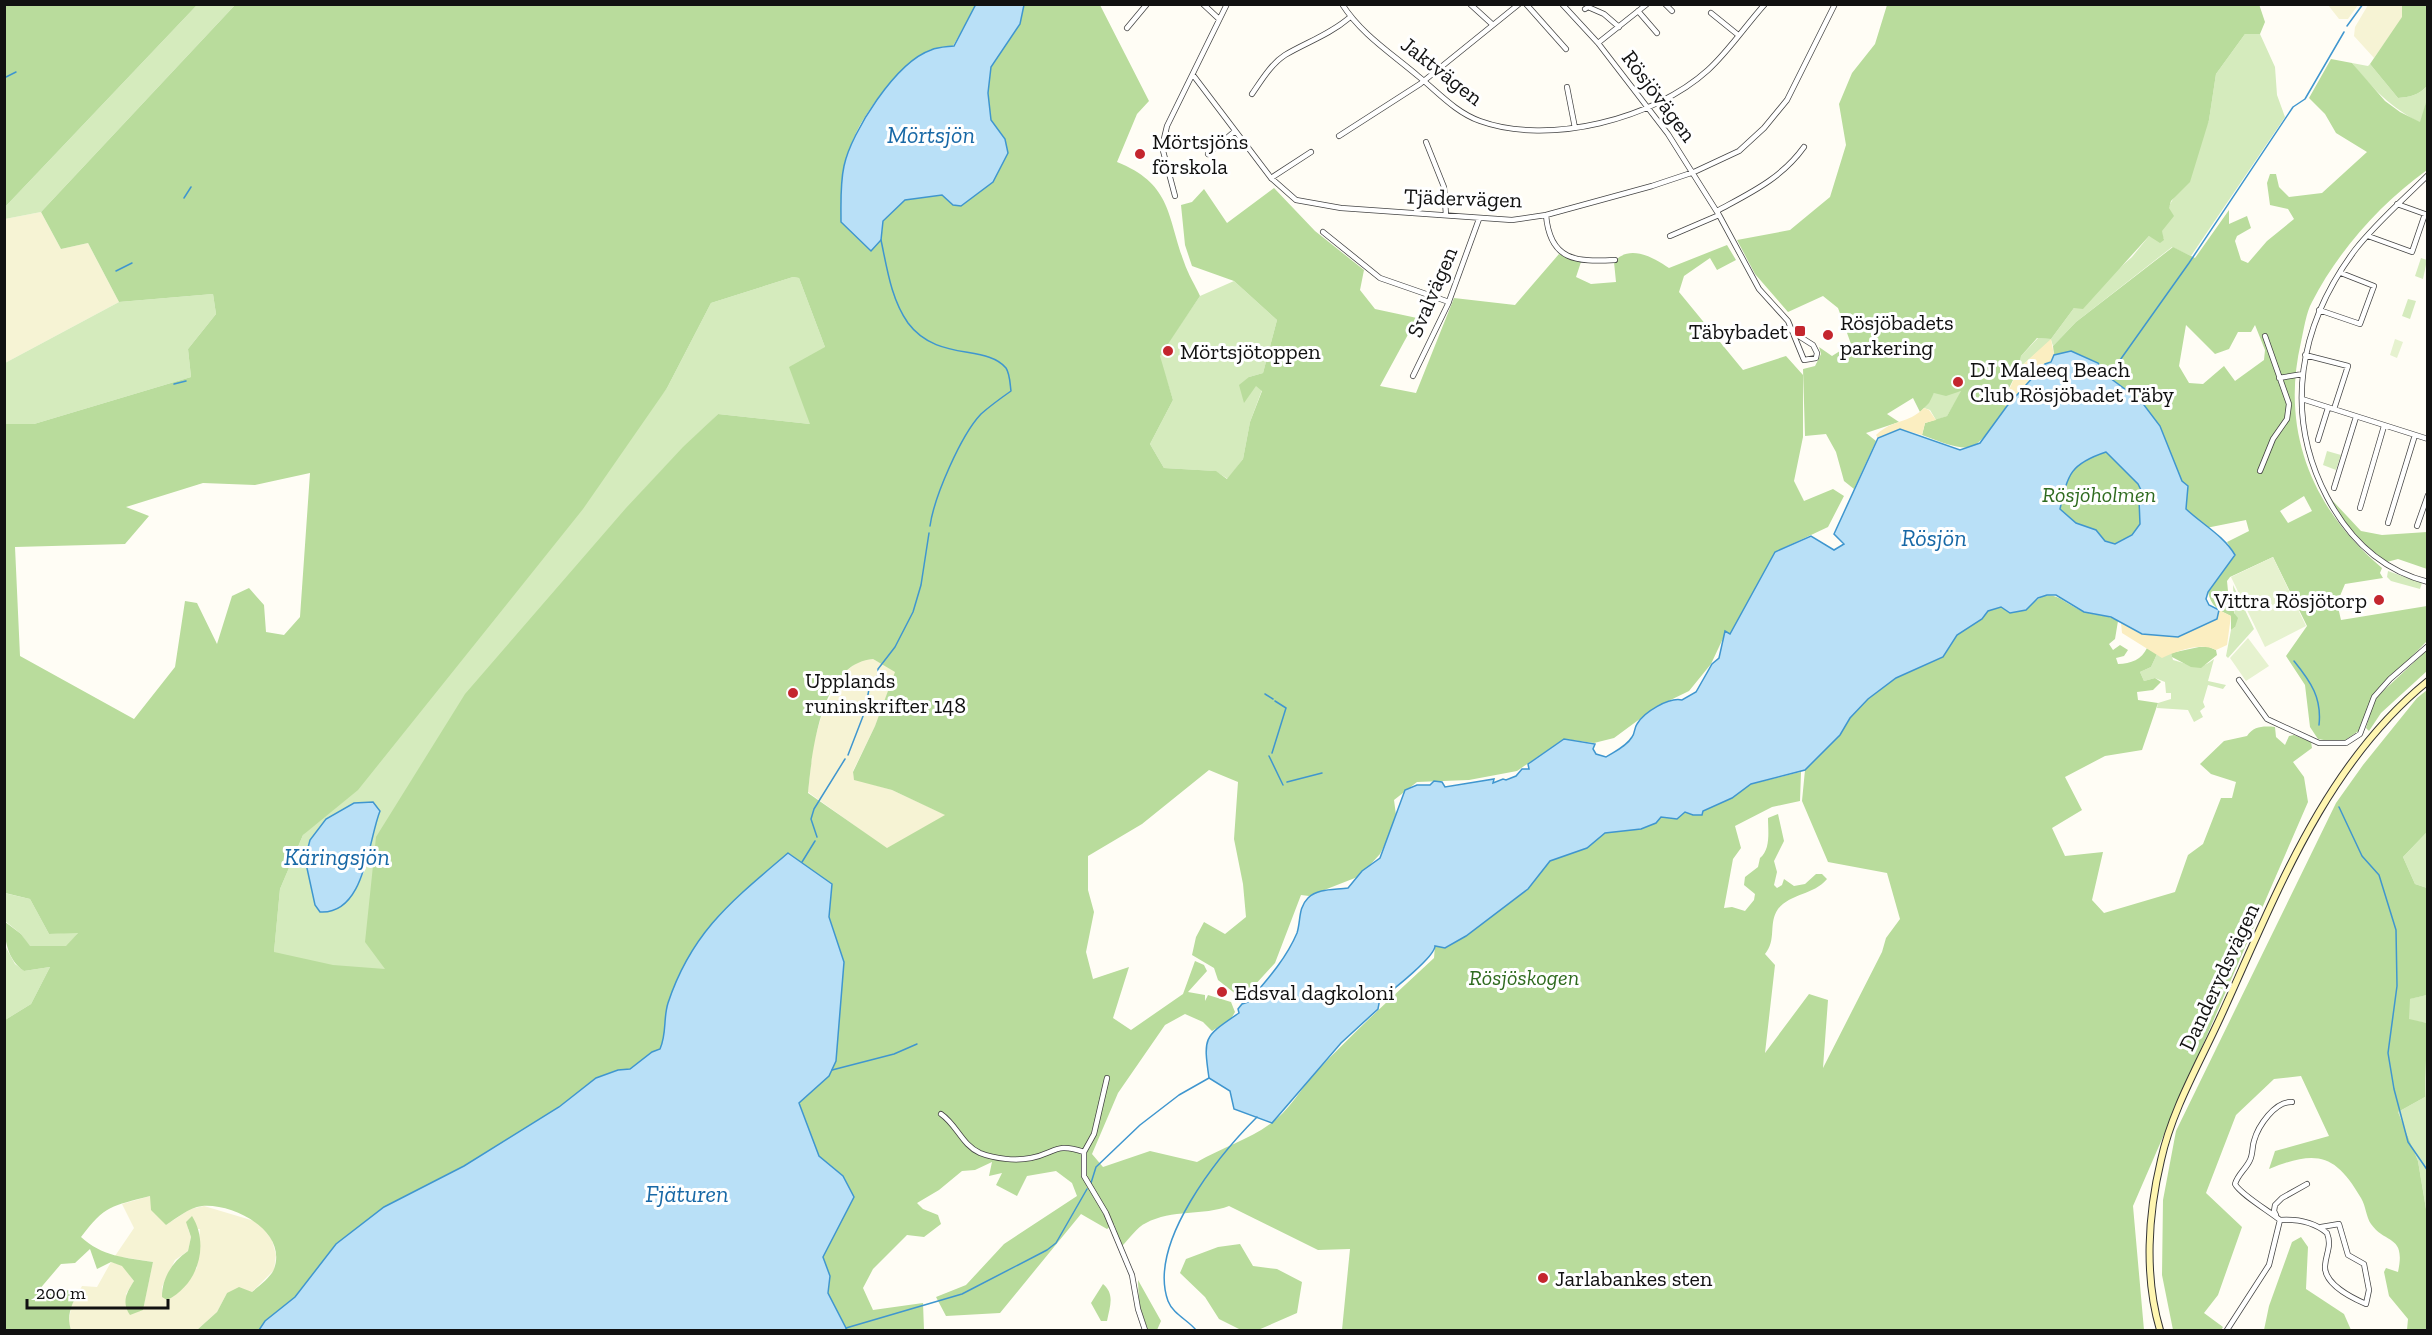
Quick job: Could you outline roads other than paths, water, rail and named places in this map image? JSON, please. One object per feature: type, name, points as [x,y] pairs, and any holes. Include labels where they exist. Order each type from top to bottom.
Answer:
[{"type":"main road","name":"Danderydsvägen","points":[[2160,1330],[2152,1285],[2150,1234],[2156,1179],[2171,1125],[2311,824],[2363,745],[2427,681]]},
{"type":"street","points":[[1127,28],[1147,4]]},
{"type":"street","points":[[1203,4],[1219,20]]},
{"type":"street","points":[[1175,196],[1162,147],[1167,126],[1227,4]]},
{"type":"street","name":"Jaktvägen","points":[[1342,4],[1349,18],[1454,108],[1479,121],[1533,132],[1575,128],[1649,106],[1708,70],[1765,4]]},
{"type":"street","points":[[1470,4],[1493,25]]},
{"type":"street","points":[[1338,136],[1424,80],[1519,4]]},
{"type":"street","points":[[1526,4],[1566,49]]},
{"type":"street","name":"Rösjövägen","points":[[1562,4],[1649,106],[1694,172],[1759,289],[1788,321],[1804,360],[1816,358],[1817,353],[1813,345],[1794,333]]},
{"type":"street","points":[[1598,44],[1647,4]]},
{"type":"street","points":[[1665,4],[1672,11]]},
{"type":"street","name":"Tjädervägen","points":[[1193,75],[1271,178],[1296,200],[1341,208],[1479,219],[1512,219],[1546,215],[1694,172],[1739,151],[1764,128],[1787,100],[1835,4]]},
{"type":"street","points":[[1585,9],[1588,7],[1604,14],[1619,27]]},
{"type":"street","points":[[1638,11],[1658,33]]},
{"type":"street","points":[[1711,13],[1737,34]]},
{"type":"street","points":[[1252,94],[1283,56],[1323,38],[1349,18]]},
{"type":"street","points":[[1567,87],[1575,128]]},
{"type":"street","points":[[1208,154],[1235,131]]},
{"type":"street","points":[[1426,142],[1434,156],[1444,187],[1446,215]]},
{"type":"street","points":[[1670,236],[1718,213],[1760,188],[1790,166],[1803,147]]},
{"type":"street","points":[[1271,178],[1311,152]]},
{"type":"street","points":[[2427,175],[2368,236],[2341,273],[2319,310],[2305,355],[2302,399],[2303,434],[2311,465],[2336,516],[2358,542],[2379,561],[2400,574],[2427,582]]},
{"type":"street","points":[[2368,236],[2412,252],[2425,214],[2397,204]]},
{"type":"street","points":[[1546,215],[1547,233],[1554,246],[1569,258],[1593,261],[1615,260]]},
{"type":"street","name":"Svalvägen","points":[[1413,376],[1449,302],[1479,219]]},
{"type":"street","points":[[1323,232],[1380,278],[1405,289],[1449,302]]},
{"type":"street","points":[[2319,310],[2360,324],[2374,286],[2341,273]]},
{"type":"street","points":[[2260,471],[2273,439],[2287,419],[2289,404],[2265,336]]},
{"type":"street","points":[[2305,355],[2348,366],[2318,440]]},
{"type":"street","points":[[2279,378],[2303,374]]},
{"type":"street","points":[[2302,399],[2427,439]]},
{"type":"street","points":[[2334,488],[2356,417]]},
{"type":"street","points":[[2360,508],[2384,426]]},
{"type":"street","points":[[2388,523],[2415,435]]},
{"type":"street","points":[[2417,526],[2427,495]]},
{"type":"street","points":[[2239,680],[2267,719],[2319,743],[2346,743],[2360,734],[2374,698],[2390,679],[2427,646]]},
{"type":"street","points":[[1107,1077],[1094,1134],[1084,1152],[1085,1180],[1106,1213],[1132,1275],[1138,1309],[1145,1330]]},
{"type":"street","points":[[2292,1102],[2279,1106],[2261,1126],[2253,1142],[2251,1159],[2237,1177],[2235,1184],[2241,1192],[2266,1207],[2280,1220],[2293,1219],[2321,1227],[2328,1233],[2330,1240],[2325,1265],[2328,1278],[2340,1289],[2366,1304],[2369,1290],[2364,1264],[2348,1255],[2339,1224],[2321,1227]]},
{"type":"street","points":[[941,1114],[951,1120],[970,1146],[995,1157],[1032,1158],[1054,1148],[1071,1147],[1084,1152]]},
{"type":"street","points":[[2227,1330],[2269,1264],[2280,1220],[2274,1211],[2275,1205],[2307,1184]]},
{"type":"water","name":"Mörtsjön","points":[[976,4],[1024,5],[1020,24],[991,67],[988,93],[991,120],[1005,139],[1008,153],[993,182],[961,206],[953,205],[942,195],[905,200],[883,221],[881,240],[871,251],[841,222],[842,180],[848,152],[865,118],[890,83],[918,57],[934,49],[954,46]]},
{"type":"water","name":"Rösjön","points":[[2071,351],[2098,363],[2106,375],[2141,401],[2160,426],[2182,481],[2188,486],[2186,509],[2219,536],[2235,555],[2208,592],[2206,599],[2209,605],[2219,610],[2217,619],[2178,637],[2142,634],[2111,617],[2084,612],[2056,595],[2038,598],[2026,610],[2010,613],[2001,607],[1988,611],[1982,619],[1957,635],[1943,657],[1896,678],[1868,699],[1850,718],[1840,735],[1805,770],[1751,784],[1732,798],[1703,811],[1702,815],[1685,812],[1677,819],[1661,817],[1656,823],[1641,829],[1605,833],[1587,848],[1550,861],[1528,889],[1466,936],[1445,948],[1435,946],[1421,965],[1380,998],[1378,1009],[1341,1043],[1272,1123],[1234,1109],[1230,1091],[1209,1078],[1206,1054],[1209,1039],[1219,1027],[1239,1013],[1238,1009],[1242,1004],[1248,1002],[1282,960],[1293,943],[1301,910],[1308,898],[1322,891],[1348,888],[1362,871],[1380,858],[1405,790],[1417,785],[1430,785],[1434,781],[1442,782],[1445,787],[1494,779],[1493,783],[1506,780],[1516,776],[1522,769],[1529,769],[1528,764],[1564,739],[1595,744],[1593,749],[1596,754],[1606,757],[1620,749],[1633,736],[1640,719],[1651,710],[1670,701],[1682,700],[1696,692],[1712,664],[1719,658],[1725,631],[1730,634],[1775,552],[1811,536],[1834,550],[1844,544],[1834,534],[1878,438],[1900,429],[1960,450],[1980,443],[2007,406],[2045,364],[2051,362],[2054,355]],"holes":[[[2106,452],[2138,484],[2142,492],[2139,500],[2140,524],[2132,535],[2115,544],[2105,541],[2096,530],[2076,523],[2060,509],[2072,472],[2085,461]]]},
{"type":"water","name":"Käringsjön","points":[[373,802],[380,811],[368,857],[356,889],[347,902],[335,910],[320,912],[315,905],[305,859],[310,840],[326,819],[354,803]]},
{"type":"water","name":"Fjäturen","points":[[788,853],[832,884],[829,917],[844,962],[836,1061],[829,1076],[799,1103],[819,1156],[843,1176],[854,1197],[823,1257],[830,1276],[828,1293],[847,1330],[259,1330],[265,1321],[295,1297],[336,1244],[384,1207],[464,1166],[559,1107],[596,1078],[618,1070],[630,1069],[652,1052],[660,1049],[664,1037],[668,1003],[689,956],[702,936],[732,902]]},
{"type":"waterway","points":[[2347,26],[2363,4]]},
{"type":"waterway","points":[[2108,377],[2189,263],[2293,107],[2305,99],[2344,32]]},
{"type":"waterway","points":[[4,78],[16,72]]},
{"type":"waterway","points":[[184,198],[191,187]]},
{"type":"waterway","points":[[881,240],[897,304],[908,323],[920,335],[933,343],[986,356],[997,361],[1006,368],[1010,379],[1011,391],[981,414],[965,436],[937,499],[930,526]]},
{"type":"waterway","points":[[116,271],[132,263]]},
{"type":"waterway","points":[[174,384],[186,381]]},
{"type":"waterway","points":[[848,755],[865,711],[869,689],[878,675],[878,669],[895,647],[913,612],[921,585],[929,533]]},
{"type":"waterway","points":[[2294,661],[2306,676],[2317,698],[2319,725]]},
{"type":"waterway","points":[[1265,694],[1273,699]]},
{"type":"waterway","points":[[1272,753],[1286,708],[1275,701]]},
{"type":"waterway","points":[[1269,756],[1283,785]]},
{"type":"waterway","points":[[817,837],[811,819],[814,809],[845,759]]},
{"type":"waterway","points":[[1287,782],[1322,773]]},
{"type":"waterway","points":[[2339,807],[2362,856],[2379,875],[2396,930],[2397,986],[2388,1053],[2394,1089],[2408,1142],[2428,1171]]},
{"type":"waterway","points":[[802,862],[815,841]]},
{"type":"waterway","points":[[832,1070],[894,1054],[917,1044]]},
{"type":"waterway","points":[[1091,1183],[1096,1167],[1140,1125],[1179,1095],[1209,1078]]},
{"type":"waterway","points":[[1196,1330],[1173,1310],[1168,1301],[1164,1278],[1168,1253],[1177,1227],[1190,1202],[1224,1154],[1257,1117]]},
{"type":"waterway","points":[[846,1328],[962,1294],[1047,1250],[1056,1243],[1087,1189]]},
{"type":"place","name":"Mörtsjöns förskola","points":[[1140,154]]},
{"type":"place","name":"Täbybadet","points":[[1800,331]]},
{"type":"place","name":"Rösjöbadets parkering","points":[[1828,335]]},
{"type":"place","name":"Mörtsjötoppen","points":[[1168,351]]},
{"type":"place","name":"DJ Maleeq Beach Club Rösjöbadet Täby","points":[[1958,382]]},
{"type":"place","name":"Vittra Rösjötorp","points":[[2379,600]]},
{"type":"place","name":"Upplands runinskrifter 148","points":[[793,693]]},
{"type":"place","name":"Edsval dagkoloni","points":[[1222,992]]},
{"type":"place","name":"Jarlabankes sten","points":[[1543,1278]]},
{"type":"park label","name":"Rösjöholmen","points":[[2099,494]]},
{"type":"park label","name":"Rösjöskogen","points":[[1524,977]]}]
